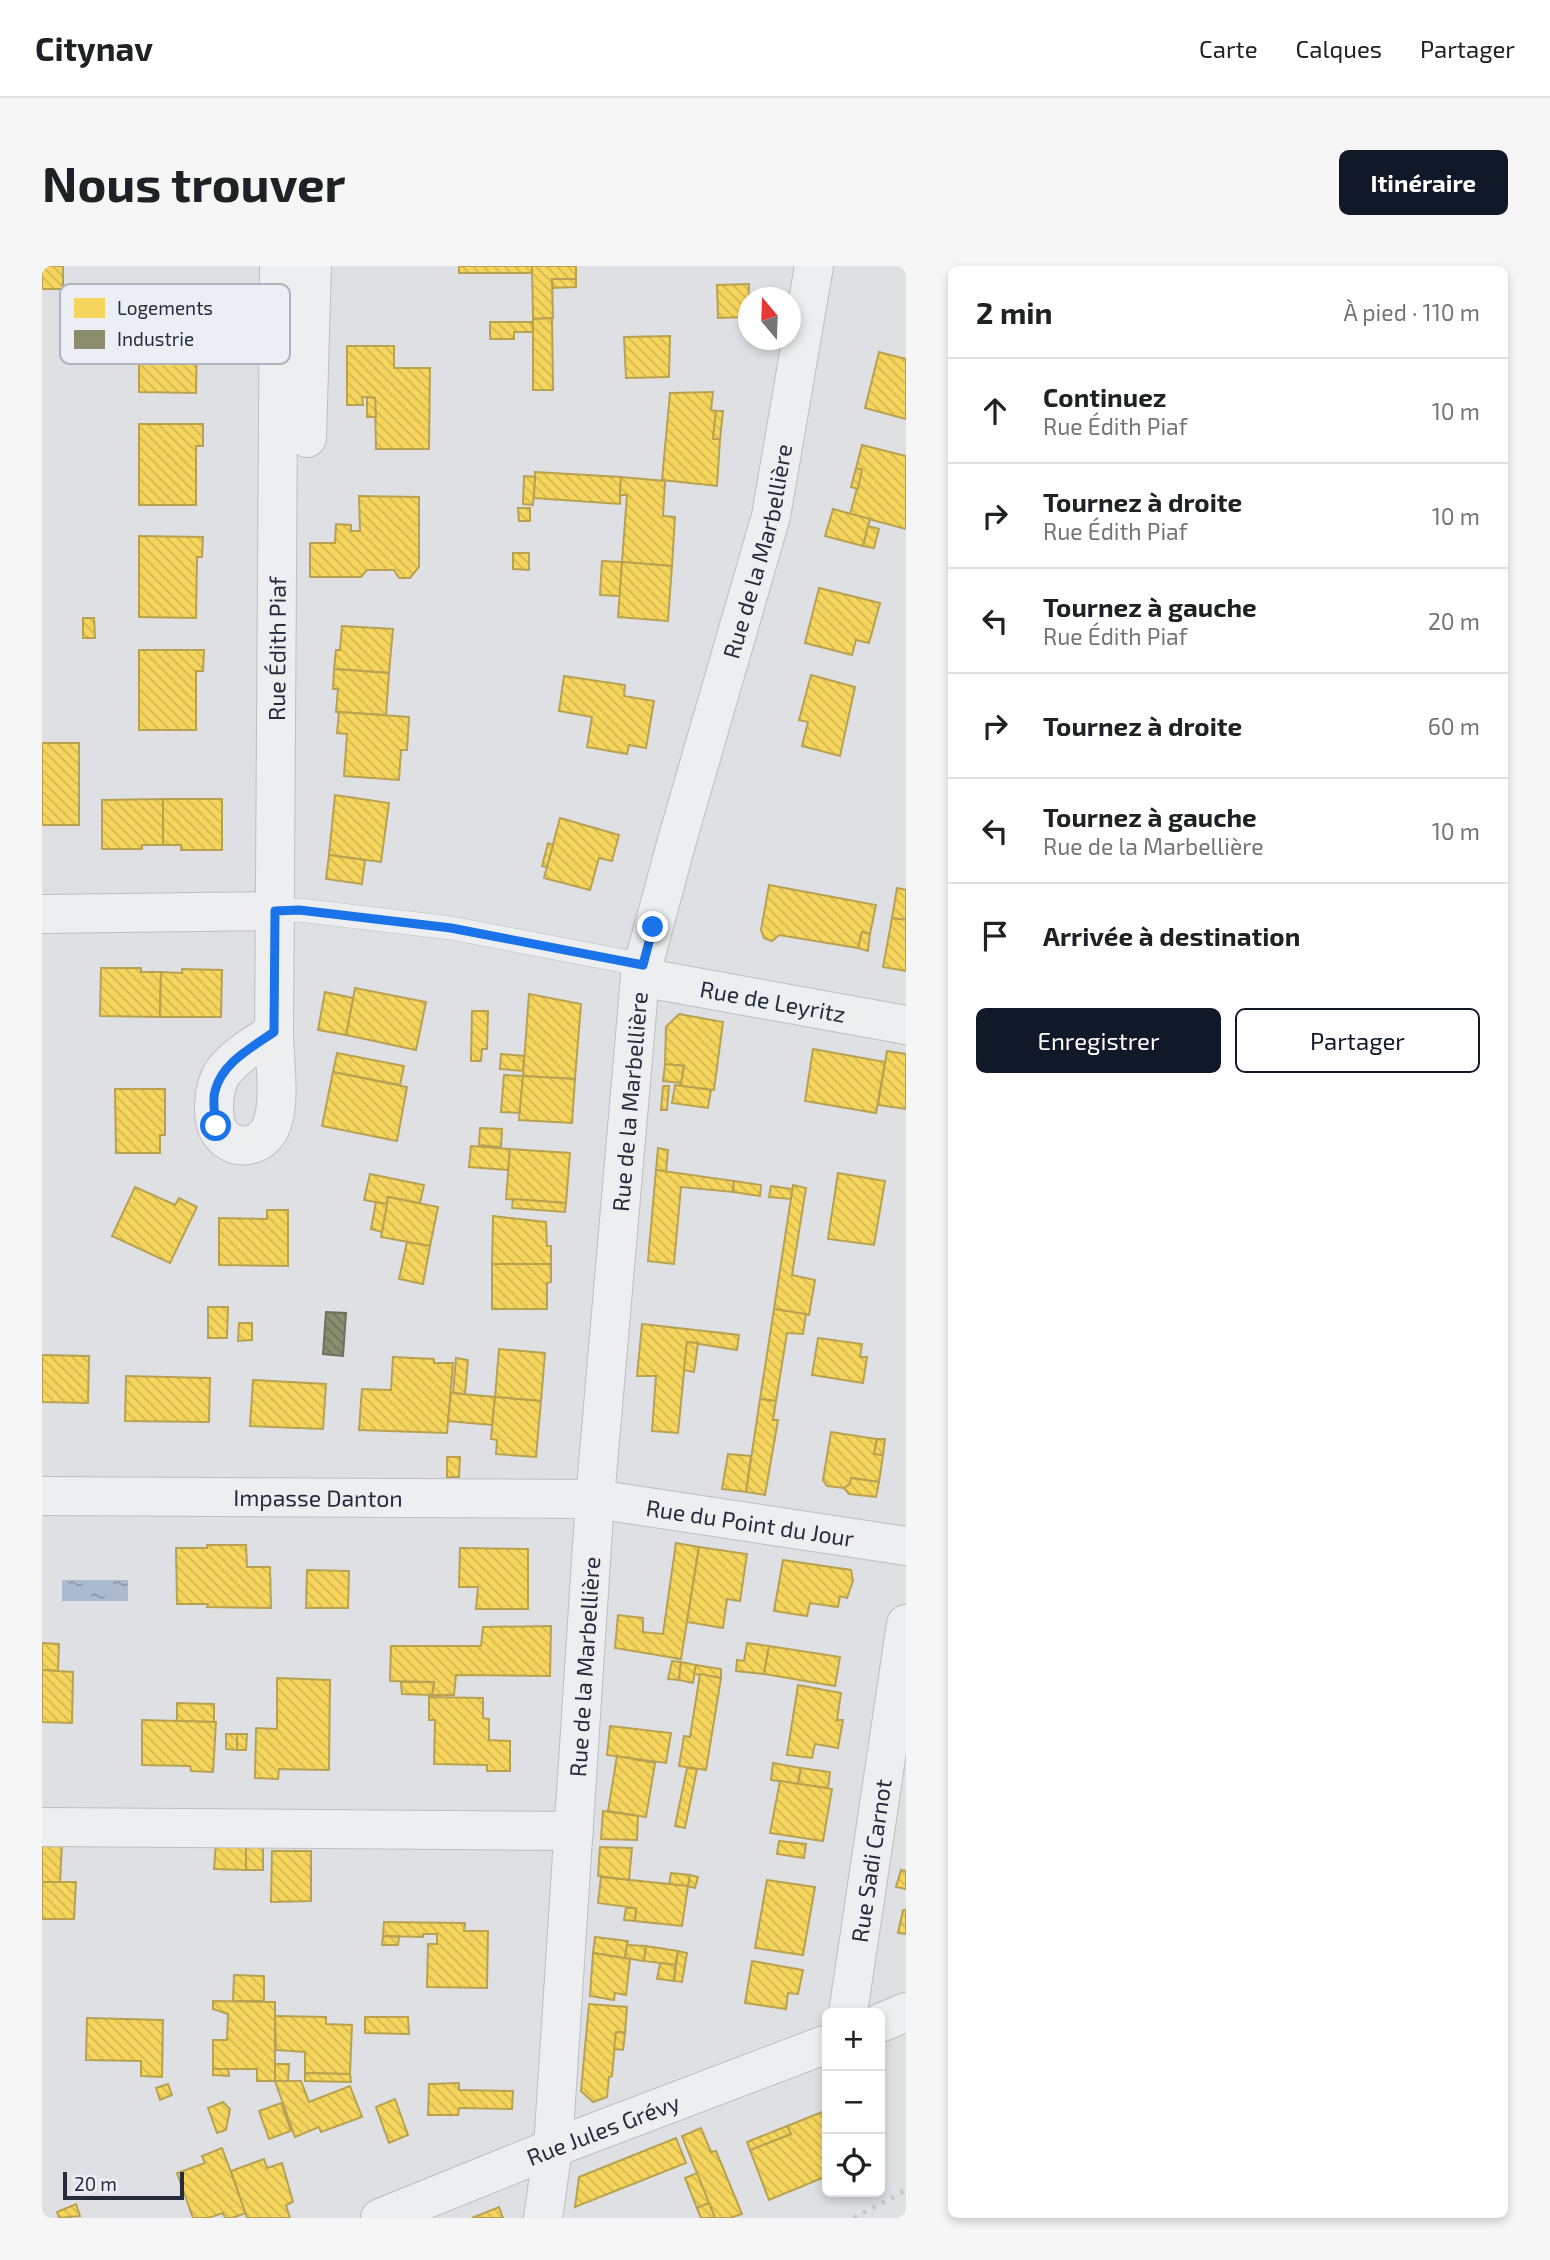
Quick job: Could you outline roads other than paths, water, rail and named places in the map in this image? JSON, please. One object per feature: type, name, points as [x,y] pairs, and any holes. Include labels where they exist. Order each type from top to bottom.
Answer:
[{"type":"street","name":"Rue Édith Piaf","points":[[279,266],[279,284]]},
{"type":"street","points":[[307,438],[312,266]]},
{"type":"street","name":"Rue de la Marbellière","points":[[543,2218],[553,2148],[595,1499],[642,971],[771,516],[814,266]]},
{"type":"street","name":"Rue Édith Piaf","points":[[274,1032],[278,364]]},
{"type":"street","points":[[42,914],[275,911]]},
{"type":"street","name":"Rue de Leyritz","points":[[642,971],[906,1026]]},
{"type":"street","name":"Impasse Danton","points":[[42,1496],[595,1499]]},
{"type":"street","name":"Rue du Point du Jour","points":[[595,1499],[906,1546]]},
{"type":"street","name":"Rue Sadi Carnot","points":[[849,2008],[906,1624]]},
{"type":"street","points":[[42,1827],[573,1831]]},
{"type":"street","points":[[885,2021],[906,2012]]},
{"type":"street","name":"Rue Jules Grévy","points":[[380,2218],[822,2045]]},
{"type":"lane","points":[[275,911],[299,910],[451,928],[642,971]]},
{"type":"water","points":[[62,1580],[128,1580],[128,1601],[62,1601]]},
{"type":"railway","points":[[854,2218],[906,2190]]}]
